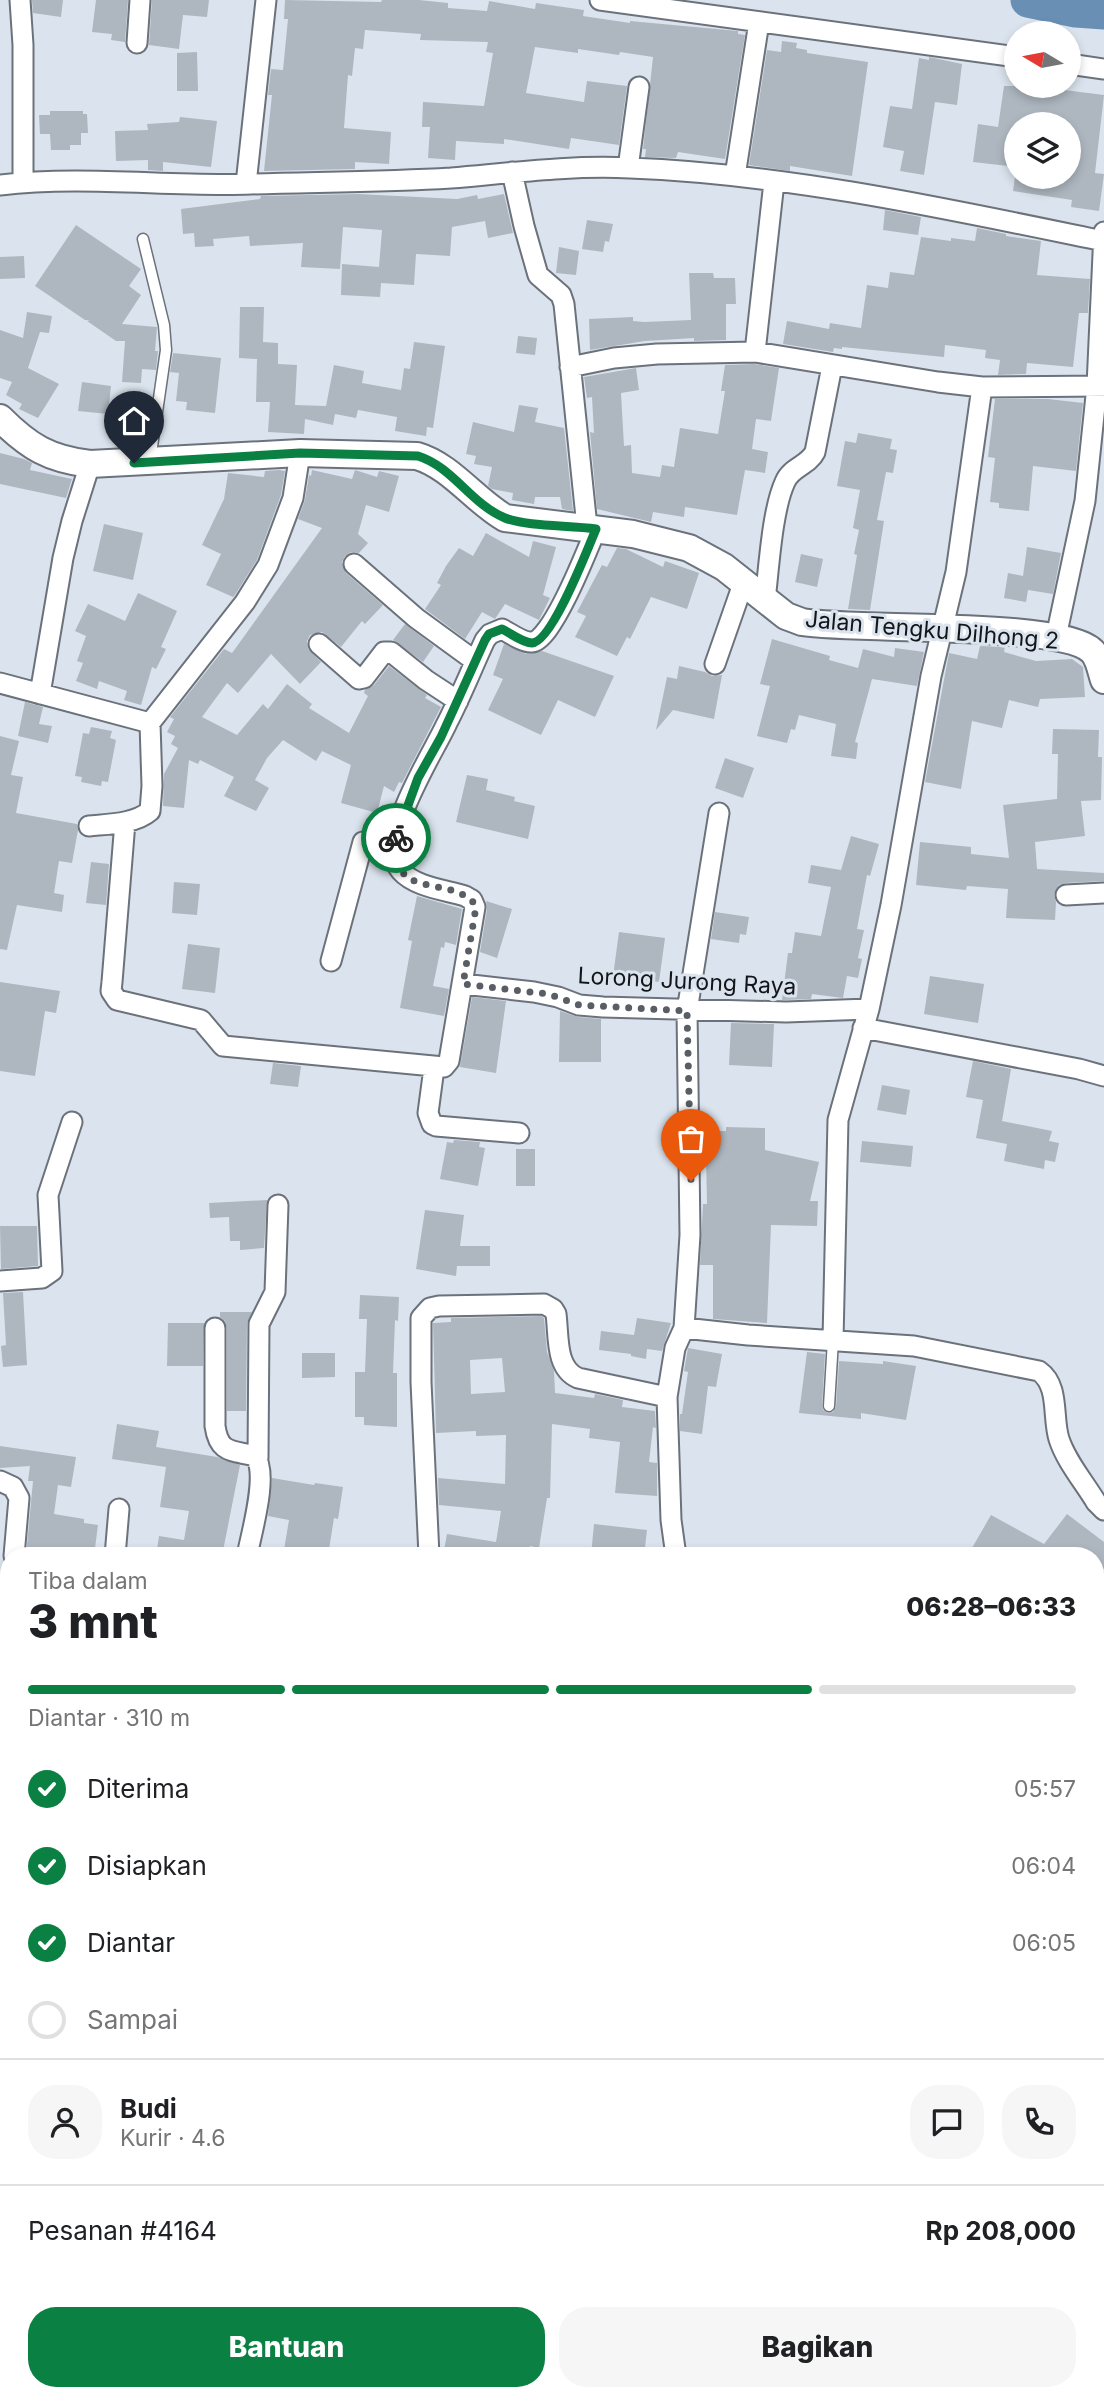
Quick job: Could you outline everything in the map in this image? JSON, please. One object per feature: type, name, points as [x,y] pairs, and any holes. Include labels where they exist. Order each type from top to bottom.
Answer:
[{"type":"street","points":[[20,0],[23,45],[23,183]]},
{"type":"street","points":[[138,43],[140,0]]},
{"type":"street","points":[[246,184],[266,0]]},
{"type":"street","points":[[600,0],[1004,55]]},
{"type":"street","points":[[735,176],[760,22]]},
{"type":"street","points":[[1082,66],[1104,69]]},
{"type":"street","points":[[628,167],[639,87]]},
{"type":"street","points":[[0,185],[246,184],[451,178],[512,172],[628,167],[735,176],[858,193],[1103,241]]},
{"type":"street","points":[[125,822],[111,982],[111,991],[117,1000],[201,1020],[223,1046],[434,1068],[444,1067],[449,1061],[475,913],[474,903],[466,896],[420,882],[400,870],[396,861],[396,835],[418,778],[458,701],[485,640],[498,629],[528,642],[536,642],[544,637],[560,608],[592,528],[564,304],[561,295],[538,275],[512,172]]},
{"type":"street","points":[[755,352],[775,182]]},
{"type":"street","points":[[1056,637],[1085,501],[1101,386],[1104,232]]},
{"type":"street","points":[[570,368],[614,358],[657,354],[755,352],[832,366],[982,387],[1101,386]]},
{"type":"street","points":[[765,600],[775,520],[784,483],[789,474],[807,462],[815,452],[832,366]]},
{"type":"street","points":[[834,1340],[838,1120],[866,1019],[891,905],[931,676],[956,572],[982,387]]},
{"type":"street","name":"Jalan Tengku Dilhong 2","points":[[0,418],[23,442],[58,458],[90,464],[300,453],[418,456],[441,467],[487,508],[505,518],[633,534],[689,548],[724,566],[786,616],[809,624],[942,628],[1056,637],[1097,648],[1104,680]]},
{"type":"street","points":[[89,826],[125,822],[150,811],[150,723],[245,602],[268,565],[293,498],[300,453]]},
{"type":"street","points":[[40,694],[63,558],[90,464]]},
{"type":"street","points":[[354,564],[416,618],[475,661]]},
{"type":"street","points":[[715,664],[743,584]]},
{"type":"street","points":[[319,644],[363,679],[384,652],[391,652],[458,701]]},
{"type":"street","points":[[0,683],[150,723]]},
{"type":"street","points":[[675,1547],[671,1520],[667,1397],[675,1348],[684,1328],[691,1181],[687,1011],[719,813]]},
{"type":"street","points":[[331,961],[363,842],[395,850]]},
{"type":"street","points":[[1066,895],[1104,893]]},
{"type":"street","name":"Lorong Jurong Raya","points":[[463,984],[541,993],[579,1005],[687,1011],[786,1012],[866,1019],[1104,1076]]},
{"type":"street","points":[[434,1068],[428,1113],[432,1124],[519,1133]]},
{"type":"street","points":[[0,1281],[42,1278],[52,1270],[48,1195],[72,1122]]},
{"type":"street","points":[[248,1547],[261,1472],[258,1458],[259,1324],[275,1292],[278,1205]]},
{"type":"street","points":[[429,1547],[421,1382],[421,1318],[430,1308],[544,1304],[556,1314],[561,1361],[567,1372],[578,1378],[667,1397]]},
{"type":"street","points":[[215,1328],[217,1440],[228,1450],[258,1458]]},
{"type":"street","points":[[684,1328],[914,1346],[1039,1371],[1051,1387],[1062,1445],[1096,1502],[1104,1510]]},
{"type":"street","points":[[0,1481],[13,1488],[19,1498],[15,1547]]},
{"type":"street","points":[[115,1547],[119,1509]]},
{"type":"lane","points":[[143,239],[164,325],[166,350],[150,461]]},
{"type":"lane","points":[[829,1406],[834,1340]]},
{"type":"building","points":[[32,0],[63,0],[61,17],[33,13]]},
{"type":"building","points":[[96,0],[128,0],[125,42],[111,40],[112,34],[92,32]]},
{"type":"building","points":[[152,0],[209,0],[207,17],[183,15],[179,49],[149,45]]},
{"type":"building","points":[[285,0],[419,0],[448,3],[448,8],[487,11],[489,1],[535,9],[536,3],[584,10],[583,16],[630,23],[738,31],[738,34],[745,35],[725,159],[678,152],[676,158],[645,157],[646,149],[643,149],[653,57],[578,49],[578,53],[535,47],[526,93],[584,102],[587,81],[627,86],[619,145],[571,138],[569,149],[504,139],[504,144],[456,141],[455,160],[428,158],[430,127],[422,127],[423,102],[484,106],[493,53],[486,52],[488,42],[420,40],[421,34],[365,30],[363,49],[355,48],[352,76],[348,75],[344,128],[391,132],[389,164],[355,162],[355,169],[264,171],[272,95],[268,95],[271,69],[283,70],[288,19],[284,19]]},
{"type":"building","points":[[782,41],[797,43],[796,48],[807,50],[807,53],[868,62],[852,176],[790,166],[790,171],[749,165],[767,50],[781,52]]},
{"type":"building","points":[[197,52],[198,91],[177,91],[177,53]]},
{"type":"building","points":[[929,57],[962,64],[957,105],[935,102],[924,175],[900,171],[904,151],[883,147],[890,106],[912,109],[919,58],[929,60]]},
{"type":"building","points":[[1004,86],[1004,98],[1082,98],[1082,92],[1104,95],[1095,173],[1104,174],[1099,211],[1071,207],[1072,200],[1013,191],[1081,189],[1081,112],[1004,112],[1004,166],[973,162],[978,124],[998,127]]},
{"type":"building","points":[[50,111],[83,111],[83,114],[87,114],[88,133],[81,133],[81,145],[70,145],[70,150],[51,150],[50,134],[40,134],[39,115],[50,115]]},
{"type":"building","points":[[180,117],[217,121],[211,167],[163,162],[163,171],[148,170],[148,160],[116,161],[115,131],[148,130],[147,124],[179,122]]},
{"type":"building","points":[[358,194],[457,199],[477,195],[478,199],[504,194],[513,233],[488,238],[485,221],[452,227],[450,256],[416,254],[414,285],[381,283],[380,297],[341,295],[342,264],[379,267],[382,230],[343,227],[340,269],[301,267],[303,243],[250,246],[249,236],[213,239],[214,246],[195,247],[194,233],[183,234],[181,209],[260,199],[261,196]]},
{"type":"building","points":[[885,210],[921,217],[918,235],[883,230]]},
{"type":"building","points":[[587,220],[613,224],[609,242],[605,241],[603,252],[582,249]]},
{"type":"building","points":[[76,225],[141,269],[129,286],[141,295],[122,324],[157,327],[156,370],[142,369],[141,383],[122,382],[125,341],[116,341],[87,321],[90,320],[85,320],[35,286]]},
{"type":"building","points":[[977,228],[1041,241],[1037,275],[1090,279],[1088,313],[1079,313],[1073,367],[1027,363],[1026,374],[998,375],[1000,360],[985,358],[986,350],[945,345],[944,357],[842,347],[834,348],[833,352],[783,344],[787,321],[829,329],[830,323],[861,328],[867,285],[888,288],[890,272],[914,275],[921,237],[975,241]]},
{"type":"building","points":[[559,247],[579,251],[576,275],[556,273]]},
{"type":"building","points":[[24,256],[25,278],[0,279],[0,257]]},
{"type":"building","points":[[689,273],[713,273],[714,278],[735,278],[736,304],[726,304],[726,340],[694,341],[694,338],[645,341],[590,350],[589,319],[633,317],[633,321],[644,322],[691,320]]},
{"type":"building","points":[[240,307],[264,307],[263,342],[278,343],[278,364],[297,365],[295,405],[326,406],[334,365],[364,371],[362,383],[401,390],[404,368],[410,369],[414,342],[445,346],[433,428],[427,427],[426,436],[395,431],[397,417],[358,410],[356,418],[335,414],[333,425],[305,419],[304,434],[268,432],[270,402],[256,402],[257,359],[239,358]]},
{"type":"building","points":[[27,312],[52,316],[49,333],[40,332],[28,368],[59,384],[38,418],[19,409],[22,404],[6,395],[12,382],[0,378],[0,330],[23,338]]},
{"type":"building","points":[[518,336],[537,338],[535,355],[516,353]]},
{"type":"building","points":[[173,353],[221,358],[215,413],[186,410],[187,402],[176,401],[179,373],[170,372]]},
{"type":"building","points":[[754,364],[779,368],[771,421],[756,419],[752,449],[768,452],[765,473],[745,470],[737,515],[685,507],[684,517],[653,512],[651,522],[597,509],[590,432],[594,433],[592,397],[587,398],[584,377],[636,368],[639,390],[621,393],[624,446],[631,445],[632,473],[660,477],[662,465],[674,467],[680,428],[718,434],[725,391],[721,391],[725,365]]},
{"type":"building","points":[[82,382],[111,386],[108,414],[78,411]]},
{"type":"building","points":[[995,399],[1048,399],[1083,403],[1076,471],[1033,466],[1029,511],[999,508],[999,503],[990,502],[995,458],[988,457]]},
{"type":"building","points":[[519,405],[538,408],[535,422],[564,428],[573,511],[562,509],[560,497],[535,497],[534,504],[512,500],[513,493],[488,486],[492,467],[474,464],[476,456],[466,454],[473,422],[514,432]]},
{"type":"building","points":[[858,433],[892,439],[890,449],[897,450],[893,473],[886,472],[877,520],[884,521],[870,610],[848,609],[857,555],[854,554],[859,530],[853,528],[860,490],[837,486],[845,441],[856,443]]},
{"type":"building","points":[[0,453],[32,463],[30,470],[72,479],[66,498],[0,484]]},
{"type":"building","points":[[312,470],[352,479],[355,470],[377,477],[379,471],[399,476],[389,512],[366,505],[358,534],[368,543],[359,553],[351,552],[345,556],[342,562],[346,573],[383,605],[365,624],[362,621],[341,647],[322,632],[310,635],[307,641],[308,649],[321,662],[300,684],[271,654],[238,693],[227,683],[202,717],[237,735],[263,704],[268,709],[287,684],[312,704],[309,708],[349,733],[368,696],[364,693],[365,690],[374,685],[389,666],[427,695],[425,698],[441,707],[402,783],[399,782],[394,792],[384,786],[377,813],[341,803],[351,765],[322,751],[316,761],[283,740],[267,758],[255,780],[269,788],[256,811],[224,796],[234,777],[200,760],[198,764],[189,760],[184,808],[163,806],[164,774],[178,748],[171,744],[175,736],[167,732],[174,719],[170,717],[224,649],[232,653],[322,528],[298,519]]},
{"type":"building","points":[[265,471],[285,471],[281,495],[257,560],[235,595],[233,597],[206,585],[221,554],[202,545],[224,499],[228,473],[264,477]]},
{"type":"building","points":[[104,524],[143,533],[133,580],[93,571]]},
{"type":"building","points":[[486,533],[529,557],[533,541],[556,547],[543,595],[550,598],[539,620],[505,604],[495,619],[482,612],[465,639],[425,609],[441,585],[437,583],[446,566],[459,548],[473,556]]},
{"type":"building","points":[[1027,547],[1061,553],[1053,594],[1028,590],[1026,602],[1004,598],[1008,573],[1023,576]]},
{"type":"building","points":[[617,548],[626,549],[663,567],[665,561],[699,573],[687,609],[651,597],[630,639],[627,637],[617,656],[575,637],[586,616],[577,612],[602,565],[607,567]]},
{"type":"building","points":[[801,554],[823,559],[817,587],[795,582]]},
{"type":"building","points":[[138,593],[177,611],[161,647],[166,649],[156,669],[152,667],[141,705],[124,700],[127,691],[99,681],[97,689],[76,681],[83,663],[77,661],[86,636],[75,631],[88,604],[125,621]]},
{"type":"building","points":[[405,624],[434,646],[423,662],[393,640]]},
{"type":"building","points":[[772,639],[830,656],[829,660],[858,668],[863,649],[894,657],[895,648],[924,652],[917,686],[872,679],[855,742],[858,743],[856,759],[831,756],[836,724],[799,715],[795,730],[791,729],[787,743],[757,736],[770,686],[760,684]]},
{"type":"building","points":[[504,644],[526,654],[542,651],[614,676],[595,717],[558,700],[541,735],[488,710],[503,679],[493,675]]},
{"type":"building","points":[[980,646],[1005,647],[1004,652],[1036,661],[1072,659],[1083,667],[1085,697],[1040,699],[1038,707],[1009,700],[1002,728],[972,721],[961,789],[925,782],[949,653],[977,659]]},
{"type":"building","points":[[679,666],[712,676],[722,675],[714,719],[673,710],[656,730],[667,677],[677,679]]},
{"type":"building","points":[[25,702],[43,707],[39,724],[52,726],[48,743],[18,736]]},
{"type":"building","points":[[91,727],[112,731],[110,738],[116,740],[108,782],[102,781],[101,786],[81,782],[82,777],[75,776],[83,733],[89,734]]},
{"type":"building","points":[[1053,729],[1099,730],[1098,757],[1102,757],[1101,800],[1081,801],[1085,836],[1035,842],[1037,869],[1104,873],[1104,881],[1059,885],[1054,895],[1055,920],[1006,918],[1008,889],[967,886],[966,890],[916,885],[920,842],[971,847],[971,854],[1009,858],[1003,805],[1057,799],[1058,754],[1052,754]]},
{"type":"building","points":[[0,736],[19,741],[11,775],[23,777],[16,813],[77,824],[78,830],[72,863],[59,861],[54,893],[64,895],[62,912],[17,905],[7,950],[0,949]]},
{"type":"building","points":[[725,758],[754,768],[743,798],[715,788]]},
{"type":"building","points":[[467,775],[488,779],[486,790],[515,797],[514,801],[535,806],[528,839],[456,822]]},
{"type":"building","points":[[851,836],[879,844],[870,876],[867,875],[857,929],[864,930],[858,958],[862,959],[858,978],[847,976],[843,998],[812,994],[811,999],[782,1000],[788,953],[792,953],[795,932],[821,936],[831,887],[808,883],[811,865],[841,870]]},
{"type":"building","points":[[91,862],[109,864],[106,905],[86,903]]},
{"type":"building","points":[[174,882],[200,884],[197,915],[172,913]]},
{"type":"building","points":[[417,896],[462,909],[456,945],[445,942],[444,948],[441,947],[433,986],[449,989],[444,1016],[400,1008],[412,941],[408,940]]},
{"type":"building","points":[[486,901],[512,909],[497,958],[480,952]]},
{"type":"building","points":[[715,912],[749,917],[746,935],[740,934],[739,943],[711,939]]},
{"type":"building","points":[[619,932],[665,938],[659,982],[613,976]]},
{"type":"building","points":[[188,944],[220,948],[215,993],[182,989]]},
{"type":"building","points":[[930,976],[984,984],[978,1023],[924,1014]]},
{"type":"building","points":[[0,982],[60,991],[56,1013],[45,1011],[35,1076],[0,1071]]},
{"type":"building","points":[[472,997],[506,1001],[496,1073],[460,1067]]},
{"type":"building","points":[[560,1011],[578,1017],[601,1019],[601,1062],[559,1062]]},
{"type":"building","points":[[731,1023],[774,1024],[772,1067],[729,1065]]},
{"type":"building","points":[[973,1061],[1011,1069],[1002,1121],[1052,1131],[1049,1141],[1059,1143],[1055,1162],[1045,1160],[1044,1169],[1004,1161],[1007,1144],[976,1138],[983,1100],[966,1097]]},
{"type":"building","points":[[273,1063],[301,1066],[298,1087],[270,1084]]},
{"type":"building","points":[[882,1085],[910,1090],[906,1115],[877,1110]]},
{"type":"building","points":[[726,1127],[765,1128],[765,1150],[819,1162],[810,1201],[818,1201],[817,1226],[771,1225],[767,1323],[713,1319],[713,1265],[700,1265],[703,1204],[707,1204],[706,1157],[715,1157],[715,1131],[726,1131]]},
{"type":"building","points":[[454,1140],[480,1142],[479,1147],[485,1148],[478,1186],[440,1179],[447,1142],[453,1143]]},
{"type":"building","points":[[862,1141],[913,1146],[911,1167],[860,1162]]},
{"type":"building","points":[[516,1149],[535,1149],[535,1186],[516,1186]]},
{"type":"building","points":[[267,1200],[264,1248],[240,1250],[240,1241],[230,1241],[229,1217],[210,1218],[209,1203]]},
{"type":"building","points":[[425,1210],[464,1215],[460,1246],[490,1246],[490,1266],[457,1266],[456,1276],[416,1269]]},
{"type":"building","points":[[0,1226],[37,1226],[38,1266],[1,1269]]},
{"type":"building","points":[[23,1292],[27,1365],[3,1367],[1,1346],[6,1345],[3,1293]]},
{"type":"building","points":[[360,1295],[399,1297],[398,1321],[395,1320],[393,1373],[397,1373],[397,1427],[364,1425],[364,1417],[355,1417],[355,1372],[365,1372],[367,1319],[359,1319]]},
{"type":"building","points":[[220,1312],[252,1312],[247,1324],[246,1411],[227,1411],[227,1328]]},
{"type":"building","points":[[541,1316],[544,1318],[547,1352],[554,1371],[555,1393],[594,1398],[595,1394],[623,1400],[622,1407],[655,1411],[656,1428],[653,1427],[649,1462],[657,1463],[657,1496],[615,1493],[620,1442],[589,1438],[590,1429],[552,1424],[550,1498],[547,1498],[539,1547],[445,1547],[447,1534],[496,1542],[501,1511],[439,1505],[438,1478],[505,1484],[506,1435],[476,1436],[476,1431],[436,1433],[433,1323],[451,1322],[451,1318]],"holes":[[[502,1358],[505,1392],[471,1394],[470,1360]]]},
{"type":"building","points":[[637,1318],[671,1323],[662,1351],[647,1349],[646,1359],[599,1350],[601,1331],[634,1335]]},
{"type":"building","points":[[168,1323],[204,1323],[203,1366],[167,1366]]},
{"type":"building","points":[[688,1348],[722,1354],[716,1387],[708,1386],[702,1434],[680,1431],[680,1414],[688,1372],[684,1371]]},
{"type":"building","points":[[807,1352],[825,1354],[822,1406],[828,1413],[833,1412],[836,1407],[839,1361],[883,1364],[883,1361],[916,1366],[906,1420],[861,1413],[861,1419],[799,1413]]},
{"type":"building","points":[[302,1353],[335,1353],[335,1377],[302,1378]]},
{"type":"building","points":[[117,1424],[159,1431],[156,1447],[217,1457],[240,1465],[224,1547],[157,1547],[159,1536],[184,1540],[189,1511],[160,1507],[166,1467],[112,1459]]},
{"type":"building","points":[[0,1446],[76,1457],[71,1487],[58,1485],[54,1514],[84,1519],[84,1523],[98,1525],[95,1547],[27,1547],[33,1481],[28,1481],[30,1466],[0,1468]]},
{"type":"building","points":[[272,1478],[343,1487],[338,1519],[334,1518],[329,1547],[284,1547],[289,1520],[268,1516]]},
{"type":"building","points":[[1067,1514],[1104,1542],[1104,1547],[973,1547],[991,1515],[1044,1544]]},
{"type":"building","points":[[594,1524],[647,1530],[645,1547],[592,1547]]},
{"type":"waterway","points":[[1028,0],[1076,10],[1104,12]]},
{"type":"way so far","points":[[396,838],[396,861],[407,876],[466,896],[474,903],[475,913],[463,984],[548,994],[579,1005],[687,1011],[691,1181]]},
{"type":"route","points":[[134,463],[300,453],[418,456],[441,467],[487,508],[505,518],[596,529],[544,637],[533,643],[498,629],[485,640],[441,737],[418,778],[396,838]]}]
